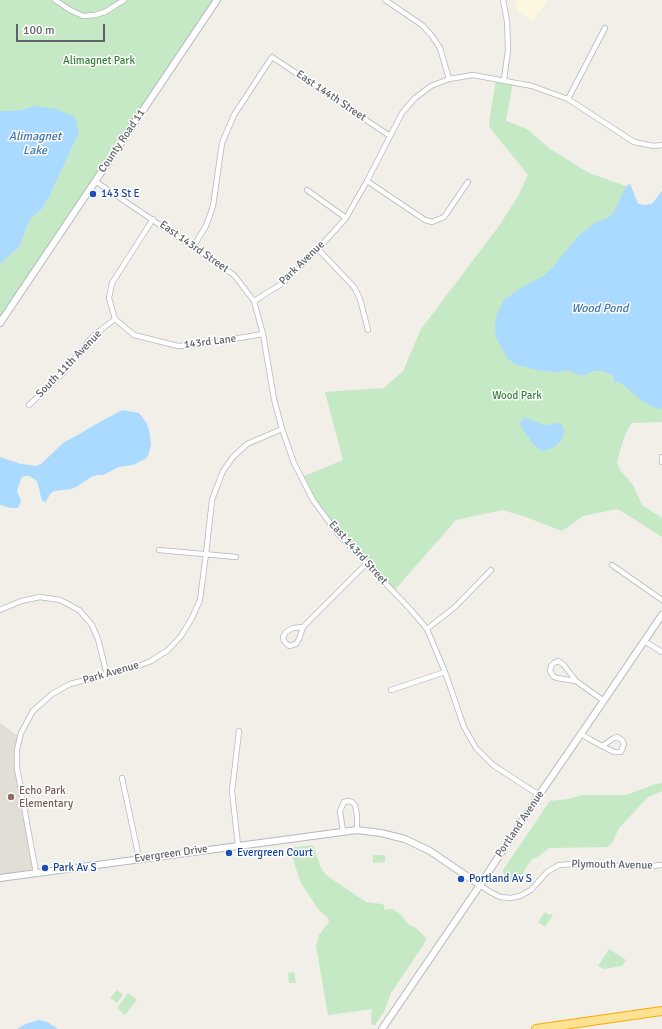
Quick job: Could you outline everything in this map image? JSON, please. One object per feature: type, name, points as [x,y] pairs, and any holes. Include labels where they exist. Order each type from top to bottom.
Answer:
[{"type":"highway","points":[[536,1029],[662,1011]]},
{"type":"street","points":[[54,0],[83,16],[106,12],[124,0]]},
{"type":"street","name":"County Road 11","points":[[0,323],[217,0]]},
{"type":"street","points":[[385,0],[422,25],[432,36],[440,48],[450,79]]},
{"type":"street","points":[[503,0],[507,21],[508,50],[504,80]]},
{"type":"street","points":[[568,100],[605,28]]},
{"type":"street","name":"East 144th Street","points":[[194,247],[206,226],[213,206],[222,143],[234,115],[272,57],[390,136]]},
{"type":"street","points":[[390,136],[402,113],[414,98],[431,86],[450,79],[473,75],[532,86],[568,100],[634,142],[654,146],[662,145]]},
{"type":"street","name":"Park Avenue","points":[[254,301],[282,283],[318,249],[346,218],[390,136]]},
{"type":"street","name":"East 143rd Street","points":[[96,181],[234,275],[254,301],[263,334],[274,399],[282,429],[294,463],[313,500],[338,534],[411,610],[427,629],[445,672],[464,727],[476,748],[493,765],[538,795]]},
{"type":"street","points":[[367,181],[425,220],[432,222],[444,217],[468,182]]},
{"type":"street","points":[[307,190],[346,218]]},
{"type":"street","points":[[115,319],[109,298],[112,283],[153,219]]},
{"type":"street","points":[[318,249],[354,287],[360,299],[368,330]]},
{"type":"street","name":"143rd Lane","points":[[115,319],[134,335],[178,346],[197,345],[263,334]]},
{"type":"street","name":"South 11th Avenue","points":[[29,405],[63,373],[93,336],[115,319]]},
{"type":"street","name":"Park Avenue","points":[[36,873],[17,768],[17,750],[21,733],[33,711],[52,694],[70,684],[136,667],[151,661],[168,650],[181,636],[192,618],[200,600],[212,500],[223,471],[233,457],[247,444],[282,429]]},
{"type":"street","points":[[662,457],[662,462]]},
{"type":"street","points":[[160,550],[236,557]]},
{"type":"street","points":[[302,627],[293,628],[286,632],[282,637],[289,646],[296,644],[300,637],[302,627],[366,564]]},
{"type":"street","points":[[612,565],[662,600]]},
{"type":"street","points":[[427,629],[455,607],[491,570]]},
{"type":"street","points":[[0,610],[20,601],[40,597],[60,600],[78,610],[92,625],[98,639],[107,675]]},
{"type":"street","name":"Portland Avenue","points":[[382,1029],[480,885],[538,795],[582,734],[662,615]]},
{"type":"street","points":[[644,641],[662,652]]},
{"type":"street","points":[[576,681],[553,676],[550,671],[551,666],[554,662],[563,664],[576,681],[604,701]]},
{"type":"street","points":[[391,690],[445,672]]},
{"type":"street","points":[[238,845],[232,791],[239,731]]},
{"type":"street","points":[[582,734],[602,746],[617,753],[622,750],[624,744],[622,740],[617,737],[602,746]]},
{"type":"street","points":[[122,778],[139,858]]},
{"type":"street","points":[[343,832],[340,810],[344,802],[348,801],[355,805],[357,830]]},
{"type":"street","name":"Evergreen Drive","points":[[0,878],[139,858],[357,830],[381,833],[405,839],[430,851],[480,885]]},
{"type":"street","name":"Plymouth Avenue","points":[[480,885],[500,897],[511,898],[520,896],[531,890],[547,872],[558,865],[574,864],[641,867],[662,865]]},
{"type":"shaded area","points":[[515,0],[548,0],[532,21],[517,11]]},
{"type":"shaded area","name":"Echo Park Elementary","points":[[0,723],[20,737],[17,768],[36,873],[0,878]]},
{"type":"green space","name":"Alimagnet Park","points":[[0,0],[217,0],[0,323],[0,264],[19,247],[30,219],[42,209],[72,147],[35,106],[21,110],[0,111]]},
{"type":"green space","name":"Wood Park","points":[[496,79],[513,82],[506,121],[527,129],[550,149],[589,173],[626,186],[630,184],[638,204],[652,204],[662,191],[662,422],[631,423],[624,437],[617,462],[620,470],[633,485],[642,505],[662,518],[662,537],[618,509],[583,516],[562,531],[523,516],[502,510],[456,520],[393,592],[338,534],[313,500],[302,477],[343,460],[325,392],[384,388],[403,371],[421,329],[499,226],[518,196],[528,175],[490,128],[489,123]]},
{"type":"green space","points":[[662,783],[662,791],[648,797],[619,828],[612,843],[607,847],[549,848],[539,856],[532,859],[519,879],[512,883],[507,883],[505,881],[503,870],[550,801],[568,799],[582,795],[626,795]]},
{"type":"green space","points":[[313,845],[321,868],[326,875],[366,902],[384,905],[384,910],[393,909],[400,914],[409,925],[416,928],[426,938],[424,944],[391,993],[384,1012],[375,1025],[372,1025],[371,1023],[372,1009],[328,1015],[316,946],[319,935],[329,922],[328,918],[318,909],[301,883],[289,848]]},
{"type":"green space","points":[[373,855],[385,855],[385,862],[373,863]]},
{"type":"green space","points":[[545,912],[549,915],[553,915],[545,927],[538,922]]},
{"type":"green space","points":[[609,949],[626,960],[622,966],[604,969],[598,966]]},
{"type":"green space","points":[[294,972],[296,983],[289,983],[288,973]]},
{"type":"green space","points":[[117,990],[123,995],[117,1003],[110,998]]},
{"type":"green space","points":[[128,993],[137,1000],[125,1015],[117,1008]]},
{"type":"water","name":"Alimagnet Lake","points":[[35,106],[56,109],[75,117],[79,132],[42,209],[30,219],[19,247],[0,264],[0,111],[21,110]]},
{"type":"water","name":"Wood Pond","points":[[630,184],[638,204],[652,204],[662,191],[662,409],[653,407],[641,400],[621,383],[614,382],[614,376],[603,371],[592,371],[586,375],[578,375],[569,370],[558,372],[542,371],[517,365],[508,359],[496,338],[495,325],[497,314],[504,300],[519,289],[543,276],[552,268],[578,236],[598,221],[606,219],[613,213],[626,187]]},
{"type":"water","points":[[122,410],[139,413],[146,422],[149,429],[151,445],[148,456],[145,459],[133,465],[119,467],[103,475],[91,477],[71,489],[54,491],[50,494],[46,502],[42,501],[37,481],[29,476],[25,476],[22,477],[17,491],[21,501],[18,508],[0,505],[0,457],[21,464],[37,466],[63,443]]},
{"type":"water","points":[[524,417],[543,425],[555,423],[561,424],[564,430],[563,437],[558,444],[543,451],[534,445],[522,428],[520,423]]},
{"type":"water","points":[[39,1020],[47,1022],[58,1029],[17,1029],[25,1024]]},
{"type":"place","name":"143 St E","points":[[93,194]]},
{"type":"place","name":"Echo Park Elementary","points":[[11,797]]},
{"type":"place","name":"Evergreen Court","points":[[229,853]]},
{"type":"place","name":"Park Av S","points":[[45,868]]},
{"type":"place","name":"Portland Av S","points":[[461,879]]}]
